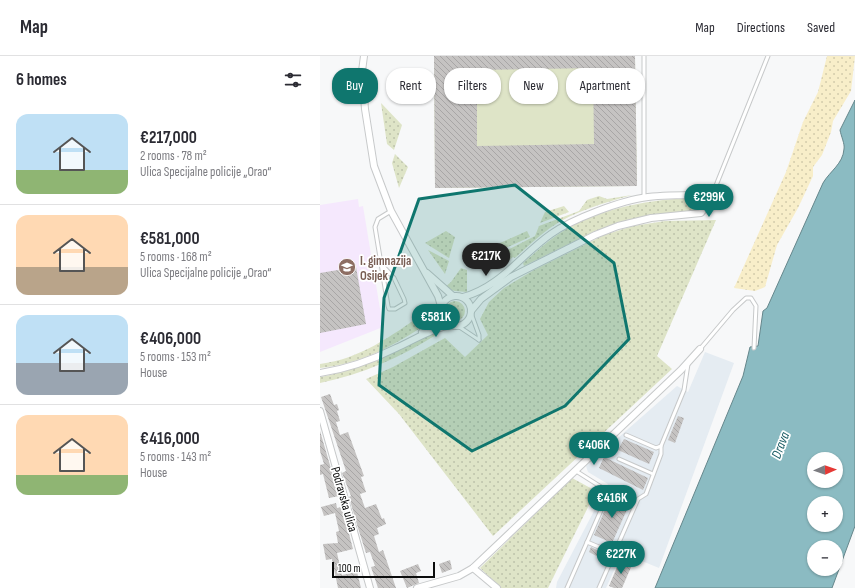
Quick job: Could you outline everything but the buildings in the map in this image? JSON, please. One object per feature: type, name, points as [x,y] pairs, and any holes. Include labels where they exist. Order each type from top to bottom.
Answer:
[{"type":"street","points":[[364,56],[363,82],[368,137],[374,166],[390,211],[438,296],[441,306],[441,314],[450,325]]},
{"type":"street","points":[[320,373],[341,369],[375,358],[418,336],[450,325],[458,326],[466,322],[471,312],[481,299],[511,277],[576,243],[612,228],[634,222],[652,218],[701,213],[707,205],[706,197],[700,195],[644,198],[609,208],[564,226],[551,234],[498,280],[476,293],[463,297],[453,296],[447,292],[422,268]]},
{"type":"street","points":[[441,306],[444,300],[453,296]]},
{"type":"street","points":[[463,297],[470,304],[471,312]]},
{"type":"street","points":[[418,336],[441,314]]},
{"type":"street","points":[[417,588],[437,586],[473,568],[576,471],[700,349]]},
{"type":"street","name":"Podravska ulica","points":[[320,411],[370,588]]},
{"type":"street","points":[[473,568],[497,588]]},
{"type":"lane","points":[[644,56],[644,198]]},
{"type":"lane","points":[[706,197],[712,192],[717,183],[768,56]]},
{"type":"lane","points":[[381,264],[394,278],[405,302],[395,309],[389,309],[388,306],[381,264],[375,223],[390,211]]},
{"type":"lane","points":[[700,349],[733,310],[746,298],[750,298],[756,306],[754,348]]},
{"type":"lane","points":[[458,326],[479,340],[479,335],[471,312]]},
{"type":"lane","points":[[599,588],[636,502],[646,494],[661,454],[661,446],[684,390],[688,362]]},
{"type":"lane","points":[[626,435],[656,448],[661,446]]},
{"type":"lane","points":[[619,459],[653,474]]},
{"type":"lane","points":[[576,471],[609,492],[636,502]]},
{"type":"lane","points":[[568,588],[609,492]]},
{"type":"lane","points":[[587,542],[613,553]]},
{"type":"highlighted area","points":[[515,185],[614,263],[629,339],[565,406],[472,451],[379,385],[384,298],[419,199]]},
{"type":"shaded area","name":"I. gimnazija Osijek","points":[[358,199],[359,207],[363,206],[383,327],[320,352],[320,205]]},
{"type":"shaded area","points":[[705,352],[734,363],[659,568],[622,553],[606,588],[556,588],[557,582],[608,484],[588,472],[586,466],[677,386],[688,392]]},
{"type":"green space","points":[[434,56],[635,56],[635,68],[566,68],[566,104],[636,104],[637,186],[435,188],[434,104],[436,104],[436,68],[434,68]]},
{"type":"green space","points":[[381,103],[402,125],[394,150],[387,144]]},
{"type":"green space","points":[[395,154],[408,167],[399,188],[392,163]]},
{"type":"green space","points":[[632,195],[590,208],[559,222],[515,258],[513,257],[502,266],[494,264],[496,256],[535,236],[539,226],[579,211],[587,200],[599,196],[607,199]]},
{"type":"green space","points":[[689,198],[699,202],[699,210],[697,212],[617,224],[595,231],[524,266],[523,263],[549,241],[568,228],[584,220],[618,208],[636,204]]},
{"type":"green space","points":[[564,206],[569,212],[540,223],[545,212]]},
{"type":"green space","points":[[716,220],[657,356],[672,369],[493,536],[399,414],[366,379],[393,367],[445,338],[465,357],[488,335],[480,319],[489,302],[504,288],[534,270],[604,235],[633,226],[665,221]]},
{"type":"green space","points":[[446,231],[455,237],[449,258],[425,243]]},
{"type":"green space","points":[[527,231],[530,237],[497,252],[500,243]]},
{"type":"green space","points":[[428,250],[449,261],[445,274]]},
{"type":"green space","points":[[461,268],[467,270],[467,292],[444,288],[451,282]]},
{"type":"green space","points":[[455,301],[462,304],[465,311],[462,318],[455,321],[448,318],[445,311],[448,304]]},
{"type":"green space","points":[[423,314],[429,322],[391,346],[364,358],[335,366],[320,368],[320,364],[335,361],[362,352],[387,338]]},
{"type":"green space","points":[[436,332],[436,335],[394,358],[366,370],[320,383],[320,377],[336,374],[365,364]]},
{"type":"green space","points":[[572,478],[596,491],[548,588],[501,588],[480,568]]},
{"type":"sand","points":[[827,56],[855,56],[851,91],[833,121],[831,132],[822,155],[813,167],[813,176],[798,208],[777,245],[765,287],[755,291],[734,288],[786,172],[803,122],[818,92]]},
{"type":"water","name":"Drava","points":[[855,100],[855,526],[843,558],[843,540],[807,540],[807,576],[836,576],[832,588],[655,588],[743,376],[750,347],[758,346],[763,311],[767,308],[823,183],[841,159],[844,147],[840,130]]},
{"type":"place","name":"I. gimnazija Osijek","points":[[347,267]]}]
